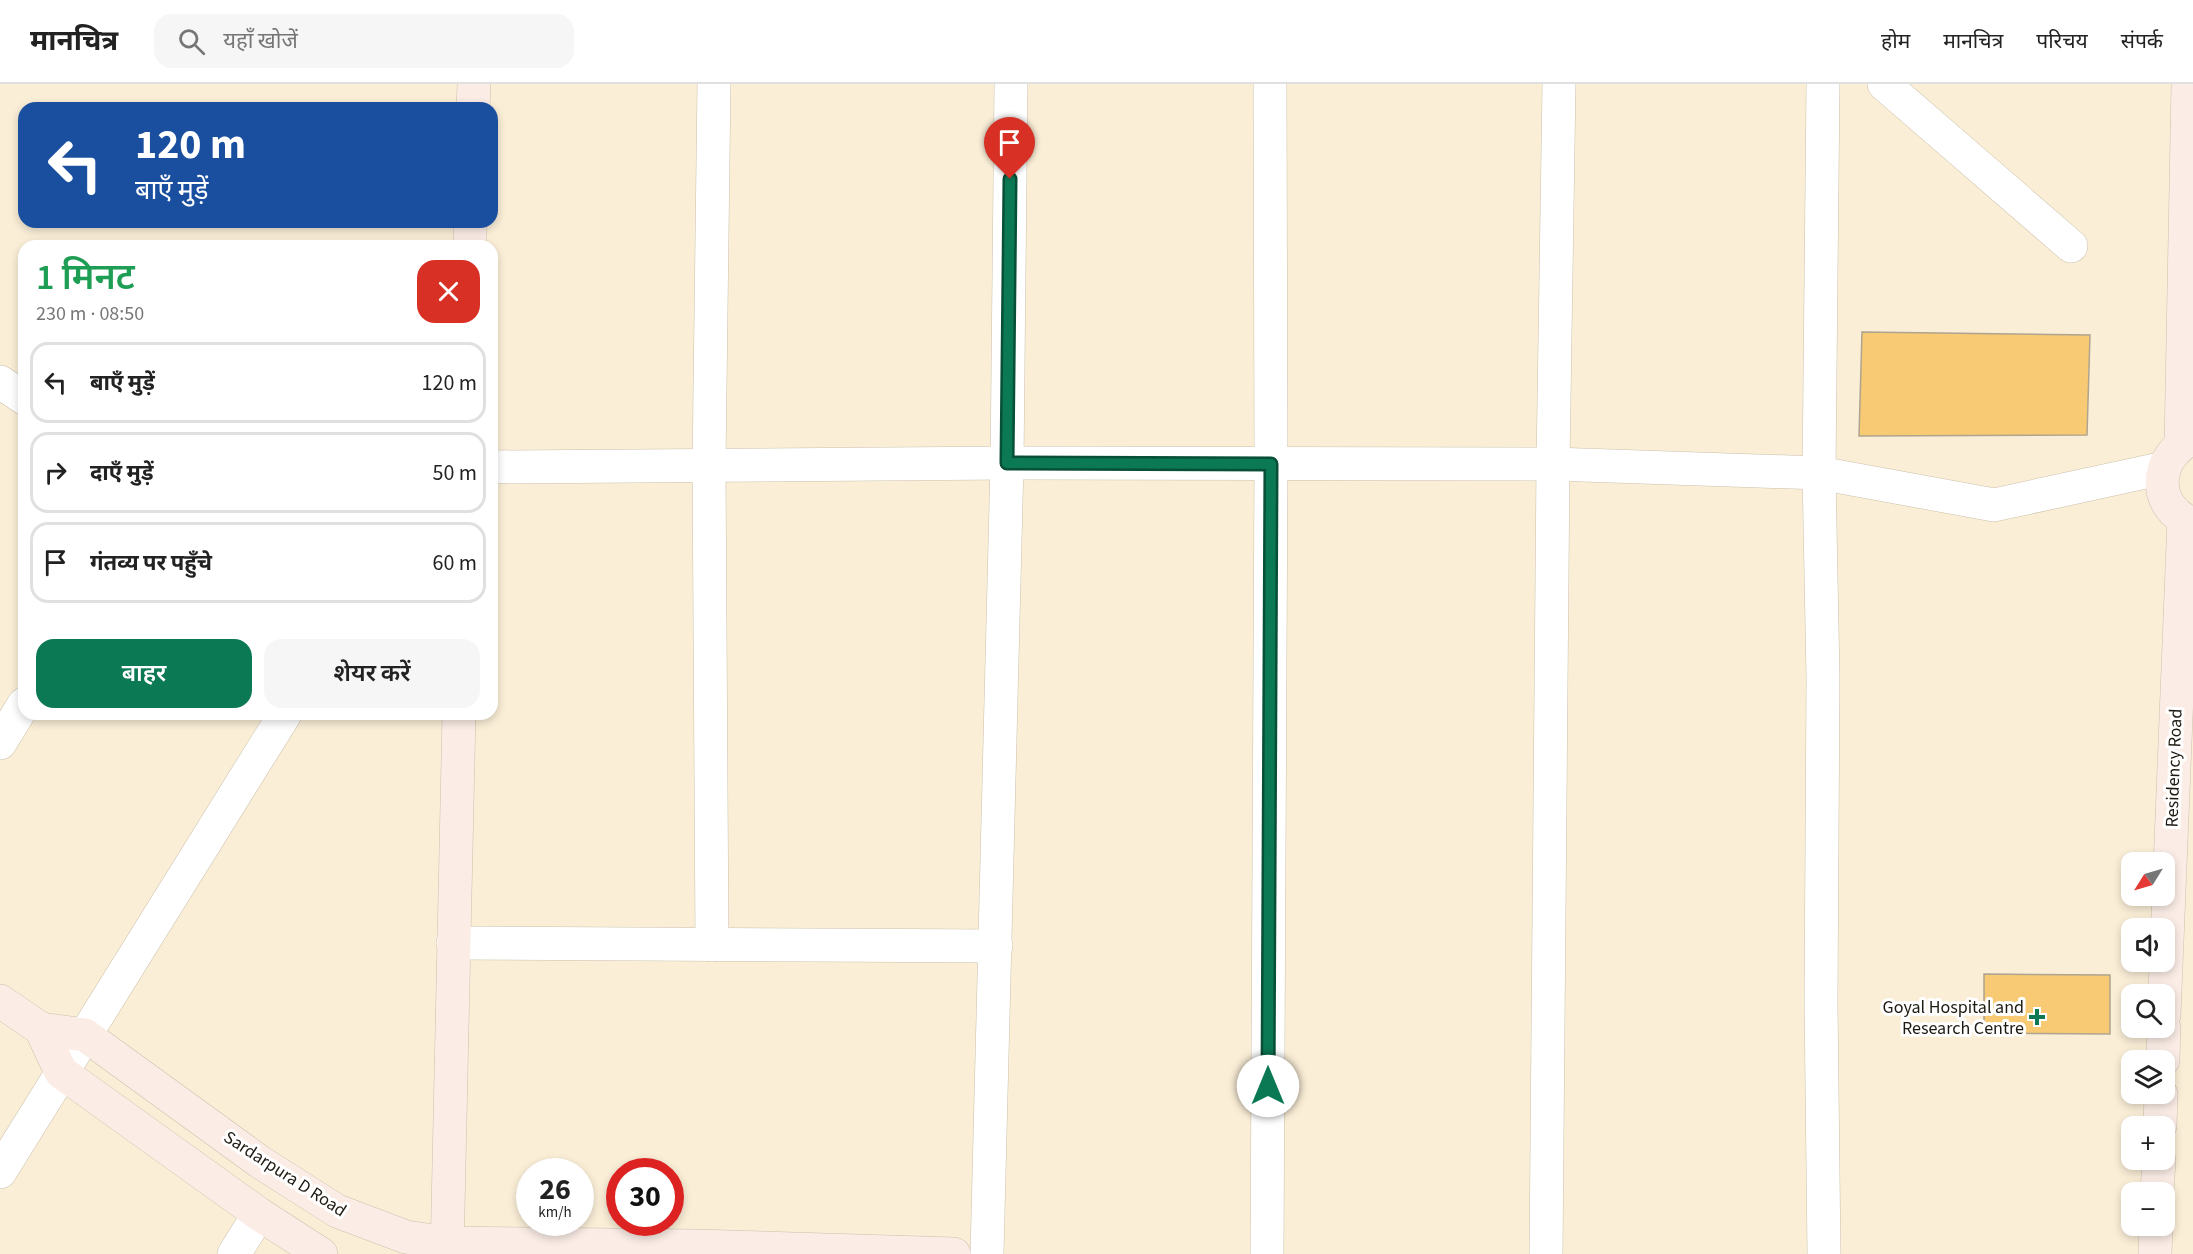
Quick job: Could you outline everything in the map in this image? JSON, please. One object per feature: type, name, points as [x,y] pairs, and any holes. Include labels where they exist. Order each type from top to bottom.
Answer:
[{"type":"street","points":[[473,102],[474,84]]},
{"type":"street","points":[[712,945],[709,465],[714,84]]},
{"type":"street","points":[[987,1254],[1007,463],[1011,84]]},
{"type":"street","points":[[1267,1254],[1271,464],[1270,84]]},
{"type":"street","points":[[1546,1254],[1559,84]]},
{"type":"street","points":[[1823,84],[1819,473],[1823,678],[1821,1002],[1824,1254]]},
{"type":"street","points":[[1884,84],[2071,246]]},
{"type":"street","points":[[2188,84],[2179,450],[2162,483],[2165,498],[2173,511],[2189,522]]},
{"type":"street","points":[[498,467],[1007,463],[1553,464],[1819,473],[1994,505],[2179,450]]},
{"type":"street","name":"Residency Road","points":[[2166,984],[2189,522]]},
{"type":"street","points":[[0,743],[18,714]]},
{"type":"street","points":[[0,1172],[281,720]]},
{"type":"street","points":[[447,1249],[459,720]]},
{"type":"street","points":[[453,943],[996,946]]},
{"type":"street","name":"Sardarpura D Road","points":[[0,1001],[41,1029],[85,1035],[260,1162],[337,1211],[406,1237],[447,1249],[697,1246],[954,1254]]},
{"type":"street","name":"Sardarpura D Road","points":[[41,1029],[62,1072],[259,1214],[321,1254]]},
{"type":"street","points":[[234,1254],[259,1214]]},
{"type":"street","points":[[2155,1254],[2156,1236]]},
{"type":"building","points":[[1862,332],[2090,335],[2087,435],[1859,436]]},
{"type":"building","points":[[1984,974],[2110,975],[2110,1034],[1984,1033]]},
{"type":"place","name":"Goyal Hospital and Research Centre","points":[[2037,1017]]},
{"type":"route","points":[[1010,179],[1007,463],[1271,464],[1268,1086]]}]
